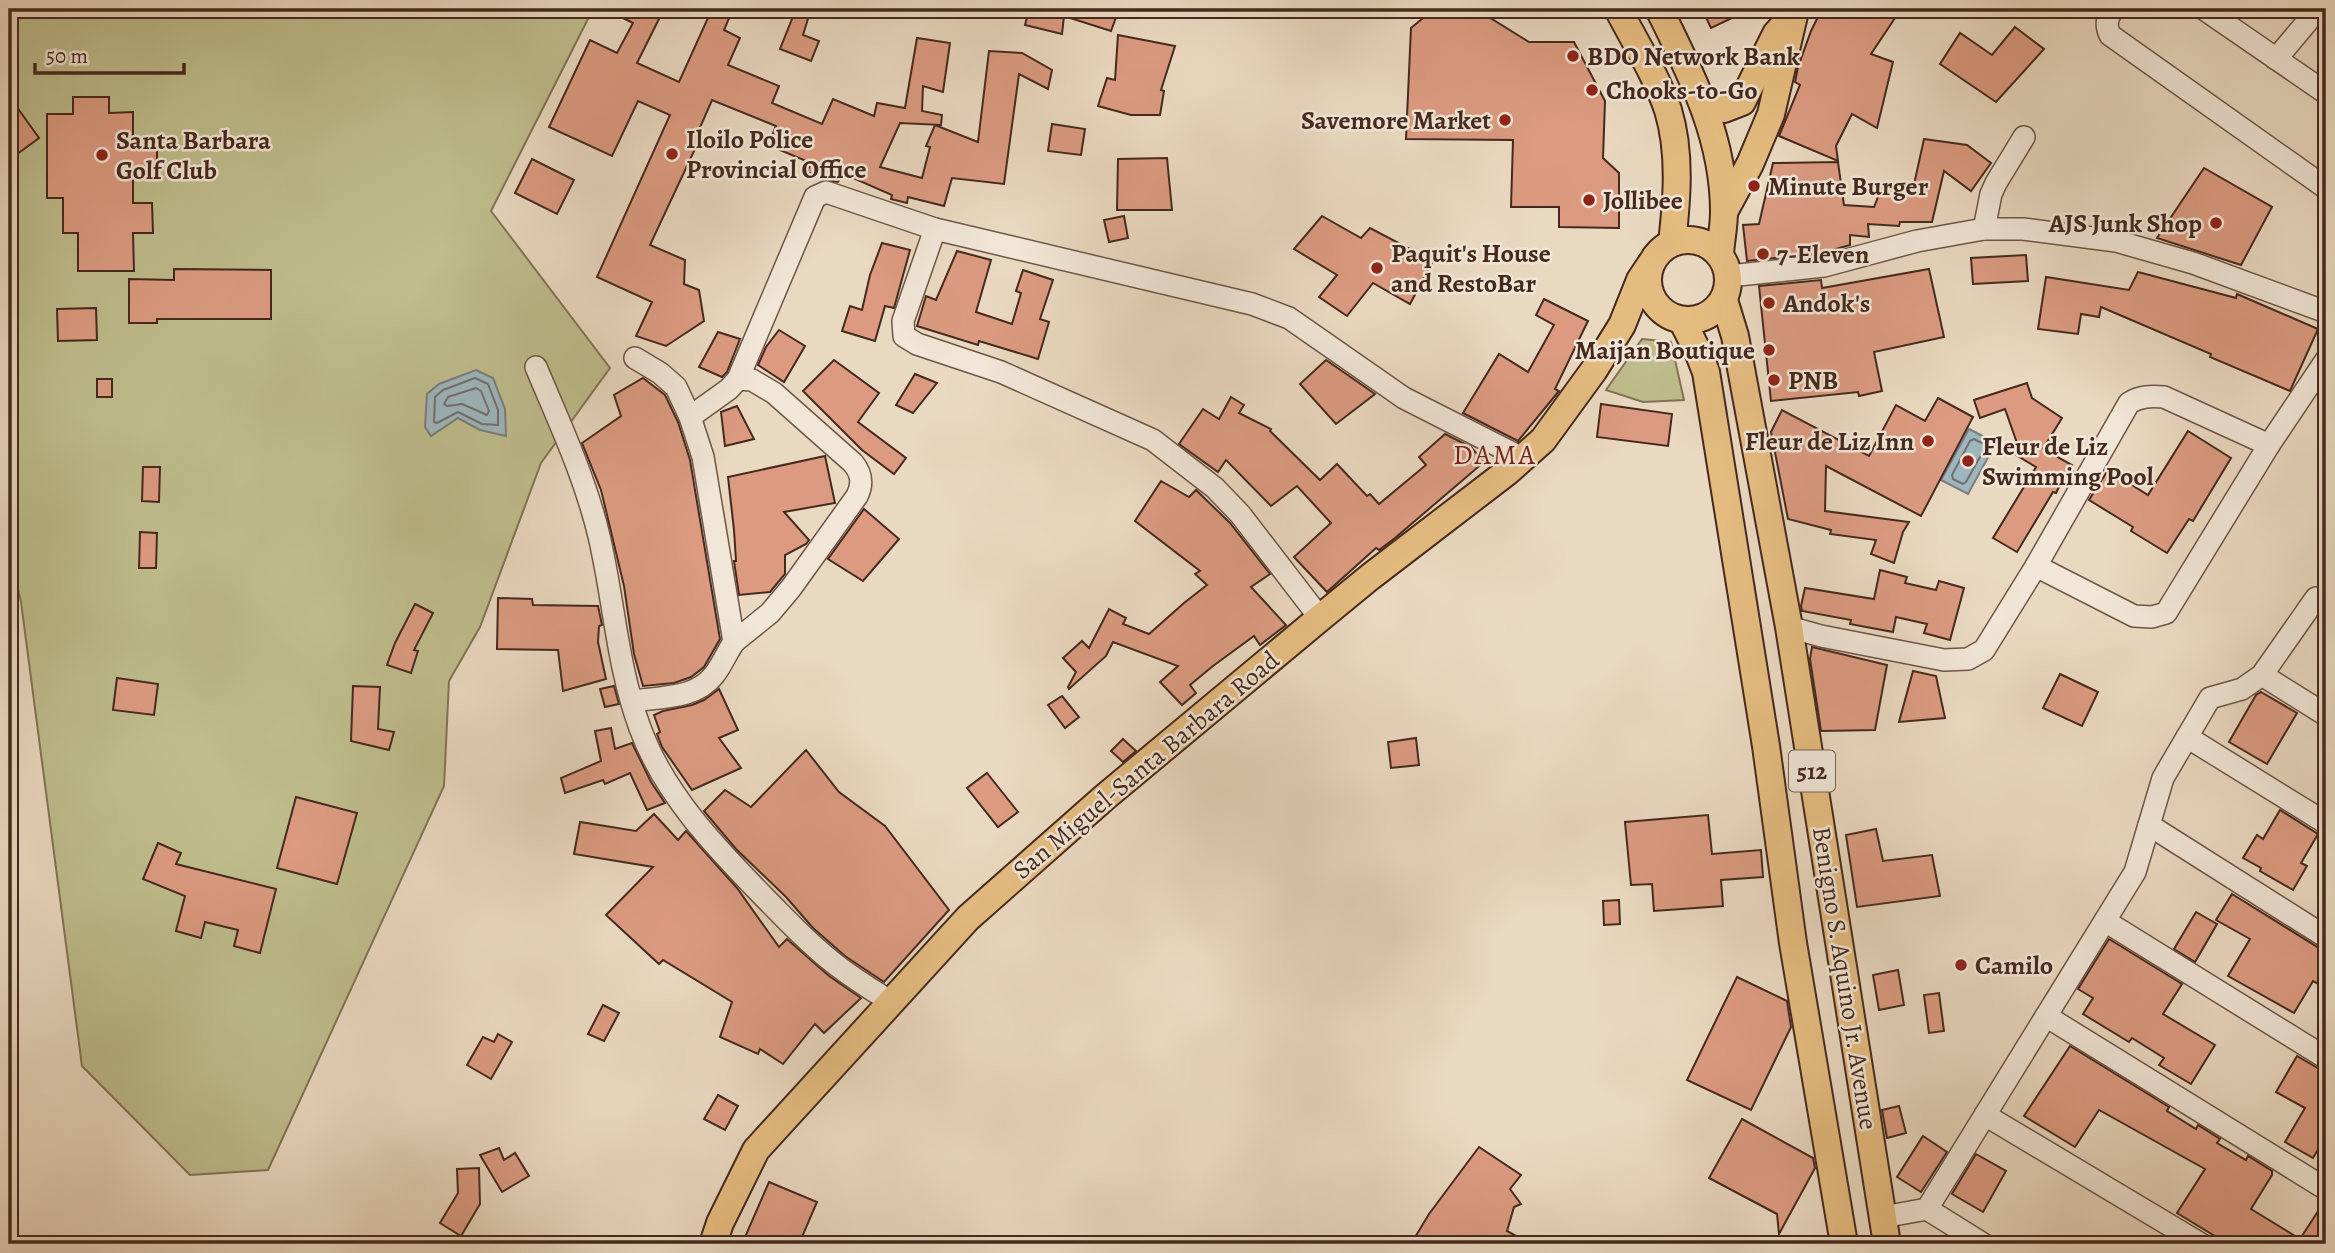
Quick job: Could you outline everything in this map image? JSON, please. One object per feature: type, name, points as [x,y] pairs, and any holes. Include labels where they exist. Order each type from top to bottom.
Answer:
[{"type":"main road","points":[[1618,9],[1660,91],[1673,129],[1677,201],[1672,243]]},
{"type":"main road","name":"Benigno S. Aquino Jr. Avenue","points":[[1659,9],[1702,97],[1718,152],[1724,212],[1724,277],[1789,628],[1887,1244]]},
{"type":"main road","points":[[1702,97],[1724,109],[1742,102],[1776,34],[1796,10]]},
{"type":"main road","points":[[1724,212],[1750,164],[1770,114],[1796,10]]},
{"type":"main road","points":[[1622,325],[1647,316],[1698,319],[1713,312],[1724,277],[1710,246],[1698,241],[1672,243],[1656,256],[1650,265]]},
{"type":"main road","name":"San Miguel-Santa Barbara Road","points":[[713,1244],[720,1223],[756,1150],[968,918],[1105,797],[1320,618],[1507,472],[1550,430],[1594,370],[1622,325],[1640,280],[1650,265]]},
{"type":"main road","name":"512","points":[[1650,265],[1649,292],[1656,304],[1674,317]]},
{"type":"main road","name":"Benigno S. Aquino Jr. Avenue","points":[[1674,317],[1699,354],[1706,372],[1766,746],[1791,929],[1844,1244]]},
{"type":"main road","points":[[1766,746],[1807,740]]},
{"type":"street","points":[[2113,9],[2106,27],[2110,35],[2326,188]]},
{"type":"street","points":[[2204,9],[2326,93]]},
{"type":"street","points":[[2276,60],[2318,9]]},
{"type":"street","points":[[1984,229],[1991,194],[2024,137]]},
{"type":"street","points":[[691,417],[729,389],[738,379],[815,197],[826,192],[935,229],[1252,304],[1289,318],[1404,398],[1522,458]]},
{"type":"street","points":[[935,229],[903,321],[904,336],[917,344],[1001,372],[1153,440],[1215,488],[1240,514],[1320,618]]},
{"type":"street","points":[[1724,277],[1824,266],[1917,241],[1984,229],[2050,231],[2116,241],[2193,263],[2326,312]]},
{"type":"street","points":[[635,358],[660,373],[676,387],[691,417],[704,457],[734,642]]},
{"type":"street","points":[[2036,566],[2134,616],[2152,617],[2166,613],[2269,445],[2326,360]]},
{"type":"street","points":[[536,367],[575,460],[598,535],[620,654],[632,701],[640,728],[665,779],[697,824],[735,868],[830,961],[891,1002]]},
{"type":"street","points":[[632,701],[691,692],[700,688],[714,675],[734,642],[770,613],[791,588],[857,496],[862,484],[859,470],[853,463],[783,399],[752,380],[738,379]]},
{"type":"street","points":[[1789,628],[1944,660],[1968,659],[1984,650],[2036,566],[2129,403],[2148,396],[2164,397],[2269,445]]},
{"type":"street","points":[[1927,1209],[2135,872],[2163,778],[2210,698],[2242,689],[2262,675],[2316,598],[2326,604]]},
{"type":"street","points":[[2262,675],[2326,715]]},
{"type":"street","points":[[2187,737],[2326,823]]},
{"type":"street","points":[[2149,825],[2326,937]]},
{"type":"street","points":[[2105,921],[2326,1058]]},
{"type":"street","points":[[2046,1016],[2326,1189]]},
{"type":"street","points":[[1985,1115],[2201,1244]]},
{"type":"street","points":[[1883,1217],[1927,1209],[1983,1244]]},
{"type":"shaded area","points":[[9,9],[593,9],[491,211],[610,368],[541,463],[480,627],[449,681],[444,786],[268,1170],[190,1175],[82,1066],[21,602],[9,551]]},
{"type":"shaded area","points":[[1642,339],[1671,342],[1684,400],[1643,402],[1606,390]]},
{"type":"water","points":[[476,370],[493,378],[505,409],[506,436],[480,430],[458,418],[431,436],[425,427],[427,394],[439,384]]},
{"type":"water","name":"Fleur de Liz Swimming Pool","points":[[1969,429],[1996,443],[1968,494],[1941,480]]},
{"type":"building","points":[[605,9],[664,9],[637,63],[679,82],[712,9],[733,9],[724,30],[740,38],[728,65],[779,86],[772,103],[822,124],[833,99],[874,116],[877,103],[905,108],[917,38],[950,43],[943,92],[923,86],[922,111],[942,115],[941,125],[900,123],[880,167],[922,178],[930,147],[926,146],[935,125],[978,142],[989,51],[1022,53],[1052,70],[1048,89],[1019,74],[1004,184],[952,178],[944,206],[908,197],[907,203],[891,199],[892,195],[842,173],[838,182],[807,172],[811,163],[768,145],[776,126],[712,100],[698,132],[702,134],[650,245],[685,260],[684,284],[699,290],[704,321],[666,346],[636,336],[652,302],[597,277],[670,115],[638,101],[612,156],[549,127],[590,40],[617,53],[633,23]]},
{"type":"building","points":[[796,9],[811,9],[803,35],[819,41],[811,61],[780,49]]},
{"type":"building","points":[[1029,9],[1119,9],[1111,31],[1064,16],[1062,34],[1025,25]]},
{"type":"building","points":[[1702,9],[1751,9],[1711,28]]},
{"type":"building","points":[[1822,9],[1901,9],[1871,54],[1893,62],[1877,128],[1852,114],[1836,146],[1838,161],[1779,136],[1800,85],[1795,82],[1798,67]]},
{"type":"building","name":"Savemore Market","points":[[1428,14],[1487,16],[1529,42],[1574,42],[1605,101],[1603,158],[1619,173],[1619,228],[1559,227],[1559,207],[1511,207],[1513,140],[1406,139],[1411,28]]},
{"type":"building","points":[[2015,27],[2044,49],[1996,102],[1940,64],[1960,33],[1992,55]]},
{"type":"building","points":[[1118,35],[1175,46],[1161,90],[1164,91],[1160,115],[1131,115],[1098,106],[1107,78],[1115,80]]},
{"type":"building","points":[[9,96],[39,138],[9,160]]},
{"type":"building","name":"Santa Barbara Golf Club","points":[[73,97],[109,97],[109,113],[133,112],[133,140],[157,140],[157,169],[133,169],[133,203],[152,203],[153,233],[133,233],[134,271],[78,271],[78,233],[63,233],[63,198],[47,198],[47,114],[73,114]]},
{"type":"building","points":[[1052,124],[1085,129],[1081,155],[1048,151]]},
{"type":"building","points":[[1924,139],[1967,145],[1991,163],[1971,191],[1944,171],[1932,222],[1900,222],[1899,226],[1868,224],[1869,237],[1850,235],[1850,245],[1822,253],[1747,261],[1743,225],[1759,224],[1773,163],[1838,162],[1844,205],[1874,207],[1882,187],[1913,189]]},
{"type":"building","points":[[1167,158],[1172,210],[1117,210],[1118,159]]},
{"type":"building","points":[[532,159],[574,180],[557,214],[515,193]]},
{"type":"building","name":"AJS Junk Shop","points":[[2204,168],[2272,207],[2241,265],[2157,238]]},
{"type":"building","points":[[1124,216],[1128,238],[1109,242],[1104,220]]},
{"type":"building","name":"Paquit's House and RestoBar","points":[[1322,216],[1361,238],[1370,228],[1433,261],[1410,304],[1373,283],[1347,316],[1319,297],[1337,275],[1294,249]]},
{"type":"building","points":[[882,243],[910,250],[894,308],[885,306],[875,341],[842,331],[850,306],[862,310],[870,275]]},
{"type":"building","points":[[957,251],[991,260],[976,312],[1012,324],[1021,293],[1016,291],[1023,270],[1053,280],[1040,319],[1049,322],[1038,359],[979,341],[978,345],[917,326],[926,296],[936,300]]},
{"type":"building","points":[[2026,255],[2028,281],[1973,284],[1971,258]]},
{"type":"building","points":[[174,269],[271,270],[271,319],[157,319],[157,323],[129,323],[129,279],[174,280]]},
{"type":"building","points":[[1929,269],[1944,337],[1874,352],[1882,391],[1859,396],[1858,392],[1771,401],[1759,286],[1821,280],[1822,288]]},
{"type":"building","points":[[2138,272],[2236,298],[2237,294],[2318,329],[2290,391],[2101,307],[2099,317],[2081,314],[2078,334],[2038,329],[2046,277],[2129,290]]},
{"type":"building","points":[[1544,299],[1588,321],[1555,389],[1559,391],[1518,441],[1463,413],[1499,354],[1528,372],[1554,325],[1536,315]]},
{"type":"building","points":[[96,308],[97,340],[58,341],[57,309]]},
{"type":"building","points":[[779,330],[805,346],[784,382],[758,365],[766,347]]},
{"type":"building","points":[[718,332],[740,339],[727,372],[722,377],[699,367]]},
{"type":"building","points":[[834,360],[879,393],[858,422],[906,458],[894,474],[862,450],[803,391]]},
{"type":"building","points":[[1326,360],[1375,394],[1336,424],[1300,384]]},
{"type":"building","points":[[915,374],[937,383],[913,413],[896,405]]},
{"type":"building","points":[[643,378],[665,395],[678,422],[690,460],[720,639],[704,667],[691,677],[674,683],[643,686],[634,654],[624,586],[601,490],[582,443],[621,416],[614,395]]},
{"type":"building","points":[[97,379],[112,379],[112,397],[97,397]]},
{"type":"building","points":[[2027,383],[2032,398],[2062,418],[2043,449],[2072,465],[2069,469],[2074,472],[2066,486],[2061,483],[2056,493],[2053,492],[2017,552],[1993,538],[2036,467],[2011,452],[2017,443],[2005,409],[1980,418],[1974,400]]},
{"type":"building","points":[[1231,397],[1244,405],[1239,413],[1271,429],[1270,431],[1320,480],[1337,464],[1367,496],[1370,494],[1379,504],[1426,465],[1419,457],[1445,434],[1471,447],[1484,462],[1395,538],[1379,550],[1376,548],[1327,592],[1294,557],[1331,523],[1297,486],[1271,506],[1226,460],[1218,472],[1179,444],[1203,409],[1219,419]]},
{"type":"building","points":[[1938,398],[1973,417],[1921,516],[1826,466],[1825,511],[1909,522],[1903,532],[1894,563],[1871,554],[1876,540],[1830,534],[1831,530],[1788,519],[1771,432],[1782,410],[1869,456],[1896,405],[1925,421]]},
{"type":"building","points":[[1601,404],[1672,414],[1668,446],[1597,437]]},
{"type":"building","points":[[737,406],[754,439],[725,446],[721,412]]},
{"type":"building","points":[[2188,431],[2231,458],[2193,521],[2189,519],[2167,553],[2131,531],[2133,527],[2089,500],[2108,470],[2148,495]]},
{"type":"building","points":[[825,456],[835,503],[784,512],[809,540],[785,555],[785,574],[770,592],[739,595],[728,477]]},
{"type":"building","points":[[143,467],[160,467],[159,502],[142,501]]},
{"type":"building","points":[[1161,481],[1189,497],[1196,490],[1230,523],[1270,574],[1251,587],[1286,625],[1260,645],[1254,636],[1213,666],[1190,685],[1196,693],[1182,705],[1160,682],[1178,666],[1113,642],[1106,656],[1069,689],[1076,672],[1063,658],[1082,641],[1089,648],[1109,609],[1126,618],[1123,624],[1149,634],[1207,585],[1195,574],[1200,571],[1135,521]]},
{"type":"building","points":[[864,509],[899,539],[863,581],[828,559]]},
{"type":"building","points":[[140,532],[157,533],[156,568],[139,568]]},
{"type":"building","points":[[1880,570],[1907,577],[1905,583],[1936,590],[1939,581],[1964,588],[1950,640],[1924,633],[1927,624],[1896,617],[1893,632],[1850,624],[1851,620],[1802,611],[1805,588],[1874,599]]},
{"type":"building","points":[[498,598],[532,599],[533,605],[598,606],[602,625],[599,626],[598,642],[606,679],[563,691],[558,650],[497,649]]},
{"type":"building","points":[[415,604],[433,613],[414,650],[418,651],[411,673],[387,665]]},
{"type":"building","points":[[1812,647],[1887,665],[1875,730],[1821,731],[1810,659]]},
{"type":"building","points":[[1913,671],[1936,676],[1945,718],[1899,722]]},
{"type":"building","points":[[2060,674],[2098,692],[2082,726],[2043,708]]},
{"type":"building","points":[[117,678],[158,684],[154,715],[113,710]]},
{"type":"building","points":[[353,686],[380,687],[378,729],[394,732],[389,750],[351,741]]},
{"type":"building","points":[[614,686],[619,704],[605,707],[600,689]]},
{"type":"building","points":[[719,689],[738,730],[719,738],[741,768],[692,790],[662,747],[654,715],[692,705]]},
{"type":"building","points":[[2261,692],[2297,713],[2267,764],[2229,742],[2256,695]]},
{"type":"building","points":[[1062,696],[1079,717],[1065,728],[1048,705]]},
{"type":"building","points":[[611,728],[615,749],[632,743],[651,782],[665,803],[647,810],[630,773],[605,784],[603,780],[565,793],[561,778],[601,761],[595,731]]},
{"type":"building","points":[[1416,738],[1419,765],[1391,768],[1388,742]]},
{"type":"building","points":[[1123,739],[1136,751],[1123,762],[1111,751]]},
{"type":"building","points":[[806,750],[839,792],[885,826],[949,910],[884,982],[845,956],[813,928],[786,897],[736,849],[704,811],[725,790],[751,807]]},
{"type":"building","points":[[987,773],[1018,812],[998,827],[967,788]]},
{"type":"building","points":[[296,797],[357,813],[337,884],[277,868]]},
{"type":"building","points":[[2280,810],[2318,834],[2301,863],[2307,866],[2293,890],[2243,858],[2257,835],[2263,839]]},
{"type":"building","points":[[654,814],[678,840],[686,831],[737,888],[779,947],[787,939],[829,976],[861,998],[824,1033],[815,1024],[783,1064],[760,1049],[758,1054],[720,1037],[732,1002],[663,960],[659,964],[606,915],[653,867],[574,854],[580,822],[636,831]]},
{"type":"building","points":[[1708,815],[1712,854],[1761,850],[1763,877],[1721,880],[1723,906],[1654,911],[1652,884],[1631,885],[1625,822]]},
{"type":"building","points":[[1876,829],[1883,861],[1932,855],[1940,896],[1857,907],[1846,835]]},
{"type":"building","points":[[158,843],[181,853],[176,864],[276,889],[260,953],[234,946],[238,930],[205,922],[201,938],[176,931],[185,896],[143,879]]},
{"type":"building","points":[[2232,894],[2326,950],[2326,988],[2313,981],[2294,1013],[2228,976],[2250,939],[2216,920]]},
{"type":"building","points":[[1619,900],[1620,924],[1604,925],[1603,901]]},
{"type":"building","points":[[2196,912],[2217,924],[2195,962],[2174,949]]},
{"type":"building","points":[[2109,939],[2182,984],[2163,1014],[2215,1045],[2191,1084],[2159,1065],[2164,1058],[2132,1038],[2129,1042],[2083,1014],[2093,998],[2078,989]]},
{"type":"building","points":[[1898,970],[1904,1005],[1879,1010],[1873,975]]},
{"type":"building","points":[[1737,977],[1787,1001],[1791,1027],[1751,1110],[1687,1080]]},
{"type":"building","points":[[1939,993],[1944,1031],[1929,1033],[1924,995]]},
{"type":"building","points":[[603,1005],[619,1013],[604,1041],[588,1034]]},
{"type":"building","points":[[498,1034],[512,1042],[491,1079],[467,1065],[483,1037],[494,1042]]},
{"type":"building","points":[[2070,1046],[2169,1107],[2167,1111],[2196,1129],[2198,1125],[2220,1139],[2217,1143],[2246,1160],[2248,1156],[2272,1171],[2251,1209],[2300,1239],[2326,1202],[2326,1244],[2228,1244],[2177,1213],[2205,1169],[2099,1110],[2075,1147],[2024,1116]]},
{"type":"building","points":[[2297,1056],[2326,1073],[2326,1136],[2313,1158],[2285,1142],[2305,1108],[2276,1092]]},
{"type":"building","points":[[718,1095],[738,1106],[725,1130],[704,1119]]},
{"type":"building","points":[[1899,1106],[1906,1133],[1887,1138],[1882,1110]]},
{"type":"building","points":[[1742,1119],[1813,1158],[1815,1168],[1779,1234],[1777,1214],[1709,1178]]},
{"type":"building","points":[[1923,1136],[1947,1152],[1921,1192],[1897,1177]]},
{"type":"building","points":[[1479,1147],[1521,1175],[1510,1189],[1521,1204],[1514,1207],[1507,1231],[1531,1244],[1411,1244],[1429,1214]]},
{"type":"building","points":[[499,1148],[504,1160],[515,1153],[529,1176],[502,1192],[480,1155]]},
{"type":"building","points":[[1976,1154],[2006,1171],[1983,1212],[1952,1194]]},
{"type":"building","points":[[479,1168],[480,1204],[461,1236],[440,1223],[458,1193],[457,1169]]},
{"type":"building","points":[[769,1182],[817,1202],[799,1244],[742,1244]]},
{"type":"place","name":"BDO Network Bank","points":[[1573,56]]},
{"type":"place","name":"Chooks-to-Go","points":[[1592,90]]},
{"type":"place","name":"Savemore Market","points":[[1505,120]]},
{"type":"place","name":"Iloilo Police Provincial Office","points":[[672,154]]},
{"type":"place","name":"Santa Barbara Golf Club","points":[[102,155]]},
{"type":"place","name":"Minute Burger","points":[[1754,186]]},
{"type":"place","name":"Jollibee","points":[[1589,200]]},
{"type":"place","name":"AJS Junk Shop","points":[[2216,223]]},
{"type":"place","name":"7-Eleven","points":[[1763,254]]},
{"type":"place","name":"Paquit's House and RestoBar","points":[[1377,268]]},
{"type":"place","name":"Andok's","points":[[1769,303]]},
{"type":"place","name":"Maijan Boutique","points":[[1769,350]]},
{"type":"place","name":"PNB","points":[[1774,380]]},
{"type":"place","name":"Fleur de Liz Inn","points":[[1928,441]]},
{"type":"place","name":"Fleur de Liz Swimming Pool","points":[[1968,461]]},
{"type":"place","name":"Camilo","points":[[1961,965]]},
{"type":"district","name":"DAMA","points":[[1495,455]]}]
